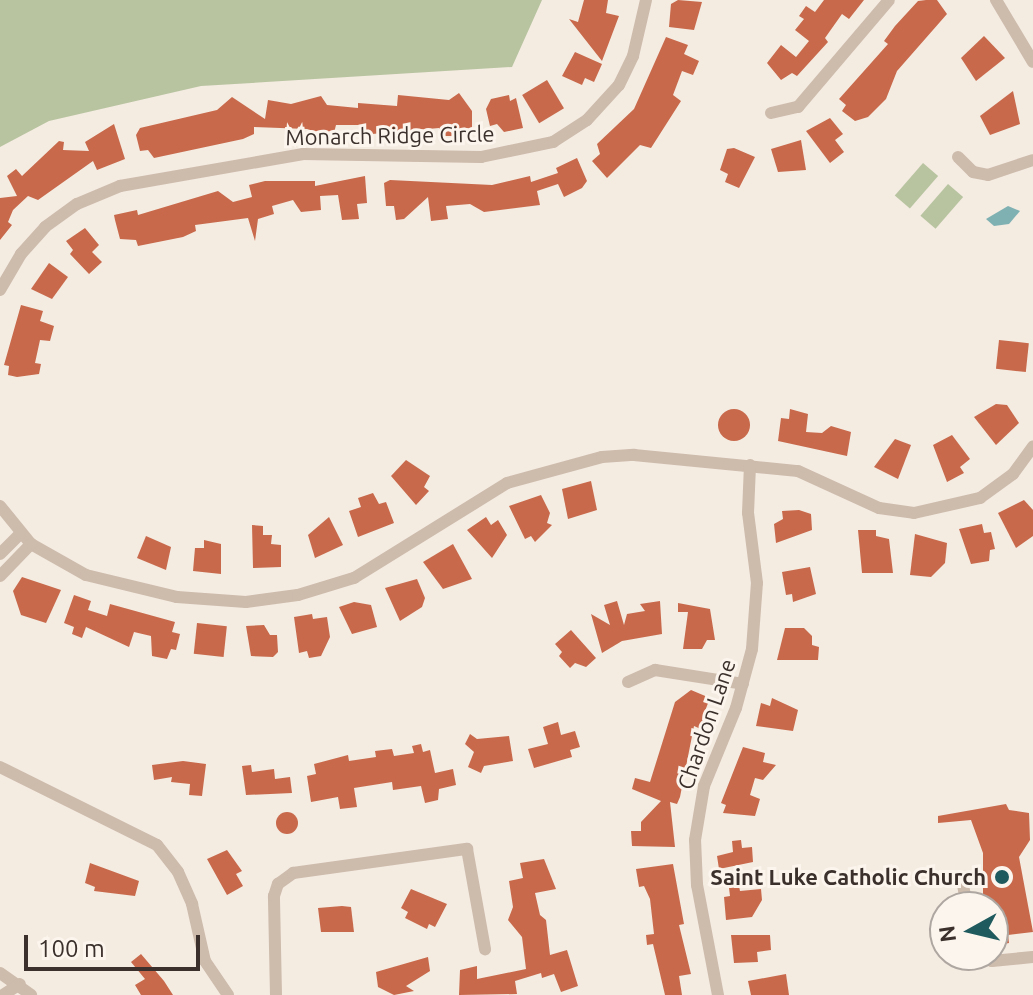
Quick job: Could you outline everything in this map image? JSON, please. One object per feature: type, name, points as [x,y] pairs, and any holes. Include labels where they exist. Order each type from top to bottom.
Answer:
[{"type":"street","name":"Monarch Ridge Circle","points":[[0,290],[21,254],[45,227],[77,204],[120,186],[303,154],[481,157],[553,142],[587,120],[619,85],[633,56],[646,0]]},
{"type":"street","points":[[771,113],[798,107],[889,0]]},
{"type":"street","points":[[996,0],[1033,62]]},
{"type":"street","points":[[958,157],[973,172],[988,175],[1033,160]]},
{"type":"street","points":[[0,506],[31,544],[86,575],[154,592],[223,602],[269,600],[323,589],[374,569],[470,503],[539,471],[634,455],[750,465],[798,471],[879,508],[924,512],[957,507],[991,492],[1013,474],[1033,446]]},
{"type":"street","name":"Chardon Lane","points":[[718,995],[697,885],[695,840],[704,786],[743,684],[757,594],[748,513],[750,465]]},
{"type":"street","points":[[0,554],[20,534]]},
{"type":"street","points":[[0,576],[31,544]]},
{"type":"street","points":[[628,682],[655,670],[743,684]]},
{"type":"street","points":[[0,767],[157,845],[178,872],[205,961],[228,995]]},
{"type":"street","points":[[276,995],[274,896],[278,884],[293,873],[467,849],[485,949]]},
{"type":"street","points":[[962,879],[964,891]]},
{"type":"street","points":[[1009,959],[1033,957]]},
{"type":"street","points":[[0,973],[20,984],[31,995]]},
{"type":"street","points":[[3,995],[20,984]]},
{"type":"green space","points":[[0,0],[542,0],[512,67],[201,86],[49,121],[0,147]]},
{"type":"green space","points":[[923,163],[938,176],[910,209],[895,195]]},
{"type":"green space","points":[[948,184],[963,197],[936,229],[920,216]]},
{"type":"water","points":[[1008,206],[1020,211],[1009,224],[994,226],[986,219]]},
{"type":"building","points":[[584,0],[608,0],[606,13],[619,16],[602,61],[569,19],[578,22]]},
{"type":"building","points":[[678,0],[702,2],[694,30],[669,27],[671,4]]},
{"type":"building","points":[[824,0],[864,0],[849,19],[842,14],[825,38],[828,42],[797,76],[792,73],[781,80],[767,63],[781,45],[796,57],[809,41],[795,30],[804,19],[799,16],[806,6],[815,12]]},
{"type":"building","points":[[937,0],[947,14],[897,71],[886,99],[868,117],[855,121],[842,111],[846,105],[839,99],[888,44],[884,41],[918,1]]},
{"type":"building","points":[[984,36],[1005,58],[976,81],[961,58]]},
{"type":"building","points":[[666,37],[688,45],[684,54],[699,61],[693,75],[682,71],[673,95],[681,101],[651,148],[640,145],[607,178],[592,161],[600,154],[597,144],[634,109]]},
{"type":"building","points":[[575,52],[602,64],[594,82],[585,78],[582,85],[562,76]]},
{"type":"building","points":[[547,80],[564,108],[539,123],[522,95]]},
{"type":"building","points":[[1013,91],[1020,124],[990,135],[980,116]]},
{"type":"building","points":[[459,93],[472,111],[472,127],[457,136],[439,136],[439,128],[361,135],[361,125],[336,125],[333,137],[307,129],[254,127],[254,134],[243,139],[154,158],[148,150],[140,151],[136,135],[140,128],[217,110],[232,97],[265,119],[268,100],[291,104],[321,96],[327,105],[358,108],[358,103],[397,106],[398,95],[449,100]]},
{"type":"building","points":[[509,95],[510,101],[516,98],[523,128],[504,132],[497,124],[490,126],[486,109],[491,99]]},
{"type":"building","points":[[830,118],[843,134],[835,140],[844,152],[830,163],[806,131]]},
{"type":"building","points":[[114,124],[125,159],[97,170],[93,161],[38,200],[28,196],[13,210],[8,222],[12,225],[0,240],[0,198],[17,196],[7,176],[16,169],[22,176],[59,141],[64,142],[63,150],[89,151],[85,142]]},
{"type":"building","points":[[801,140],[806,170],[778,172],[771,149]]},
{"type":"building","points":[[734,148],[755,157],[739,188],[725,182],[728,174],[720,170],[727,149]]},
{"type":"building","points":[[577,158],[587,181],[582,188],[564,197],[558,184],[537,191],[540,205],[484,212],[470,204],[446,206],[448,219],[431,221],[428,197],[404,219],[396,220],[394,206],[386,206],[384,183],[390,180],[492,185],[530,176],[531,182],[558,173],[556,168]]},
{"type":"building","points":[[365,176],[367,203],[357,204],[359,219],[342,220],[338,195],[320,196],[321,210],[301,212],[293,200],[272,206],[274,214],[258,219],[255,241],[248,218],[195,225],[196,231],[183,237],[138,246],[136,240],[120,239],[114,215],[137,210],[138,215],[218,191],[233,202],[252,197],[249,185],[265,181],[315,181],[315,186]]},
{"type":"building","points":[[85,228],[99,245],[92,252],[102,262],[89,274],[70,254],[73,250],[66,241]]},
{"type":"building","points":[[49,263],[68,277],[52,299],[31,289]]},
{"type":"building","points":[[21,305],[43,311],[40,321],[54,326],[50,341],[40,340],[35,363],[41,364],[39,374],[17,377],[8,375],[9,366],[4,365]]},
{"type":"building","points":[[999,340],[1029,343],[1026,372],[996,369]]},
{"type":"building","points":[[996,404],[1007,405],[1019,423],[996,445],[974,417]]},
{"type":"building","points":[[734,409],[745,414],[750,425],[745,436],[734,441],[723,436],[718,425],[723,414]]},
{"type":"building","points":[[790,409],[808,414],[806,432],[822,433],[831,426],[851,432],[847,456],[778,441],[781,418],[789,419]]},
{"type":"building","points":[[952,435],[970,459],[960,467],[964,473],[947,482],[933,445]]},
{"type":"building","points":[[895,439],[911,445],[898,479],[874,467]]},
{"type":"building","points":[[406,460],[430,476],[424,487],[429,491],[416,505],[391,476]]},
{"type":"building","points":[[591,481],[597,510],[568,519],[562,489]]},
{"type":"building","points":[[373,493],[379,504],[386,502],[394,523],[358,537],[349,511],[361,507],[358,498]]},
{"type":"building","points":[[541,495],[550,513],[547,523],[552,525],[535,542],[531,536],[525,539],[509,506]]},
{"type":"building","points":[[1024,500],[1033,510],[1033,536],[1016,548],[998,513]]},
{"type":"building","points":[[799,510],[811,514],[812,530],[776,543],[774,524],[783,519],[782,511]]},
{"type":"building","points":[[329,517],[343,545],[315,558],[308,535]]},
{"type":"building","points":[[486,517],[491,525],[498,520],[507,535],[492,558],[467,530]]},
{"type":"building","points":[[982,524],[984,533],[991,532],[995,549],[990,550],[989,561],[971,564],[959,529]]},
{"type":"building","points":[[252,525],[263,526],[263,535],[272,535],[271,544],[281,545],[281,567],[253,568]]},
{"type":"building","points":[[858,530],[876,530],[876,536],[889,539],[893,573],[862,573]]},
{"type":"building","points":[[915,534],[947,543],[945,563],[931,577],[910,575]]},
{"type":"building","points":[[146,536],[171,547],[166,570],[137,558]]},
{"type":"building","points":[[204,540],[221,544],[221,574],[193,571],[195,548],[204,548]]},
{"type":"building","points":[[453,544],[472,579],[443,589],[423,562]]},
{"type":"building","points":[[810,567],[816,594],[793,602],[792,594],[786,595],[782,572]]},
{"type":"building","points":[[22,577],[61,590],[46,623],[21,615],[13,591]]},
{"type":"building","points":[[417,579],[425,598],[422,607],[400,621],[385,588]]},
{"type":"building","points":[[74,595],[91,601],[88,610],[107,616],[110,604],[175,622],[172,632],[180,634],[176,650],[171,649],[167,659],[152,656],[151,636],[134,632],[129,647],[86,627],[82,638],[72,634],[74,627],[64,623]]},
{"type":"building","points":[[617,601],[624,625],[627,614],[645,611],[640,604],[660,601],[662,634],[622,641],[602,653],[591,614],[610,625],[604,605]]},
{"type":"building","points":[[354,602],[371,605],[377,627],[352,634],[339,607]]},
{"type":"building","points":[[678,603],[710,609],[715,640],[707,640],[702,649],[683,649],[688,612],[678,612]]},
{"type":"building","points":[[312,614],[313,619],[327,617],[330,637],[321,656],[309,658],[307,651],[299,653],[294,617]]},
{"type":"building","points":[[197,623],[227,626],[224,657],[194,654]]},
{"type":"building","points":[[264,625],[270,635],[277,635],[278,652],[273,657],[251,656],[246,626]]},
{"type":"building","points":[[785,628],[804,628],[812,636],[812,645],[819,647],[818,660],[777,660]]},
{"type":"building","points":[[571,630],[596,658],[586,667],[575,663],[570,668],[559,656],[562,652],[555,644]]},
{"type":"building","points":[[691,690],[710,698],[705,711],[709,713],[703,730],[694,726],[680,797],[677,804],[670,802],[675,847],[632,846],[631,831],[641,831],[641,822],[661,801],[632,789],[635,778],[650,782],[675,702]]},
{"type":"building","points":[[772,698],[798,710],[793,731],[756,726],[761,703],[770,706]]},
{"type":"building","points":[[558,722],[561,735],[575,731],[580,747],[570,750],[572,757],[534,768],[528,749],[548,744],[543,727]]},
{"type":"building","points":[[470,734],[477,739],[509,736],[513,761],[484,766],[481,773],[468,767],[474,752],[465,744]]},
{"type":"building","points":[[421,744],[423,752],[430,750],[435,773],[453,769],[456,785],[439,789],[438,800],[425,803],[421,786],[393,790],[392,782],[354,788],[357,807],[340,809],[338,797],[311,802],[307,776],[316,774],[314,764],[348,755],[349,761],[376,757],[375,751],[392,749],[394,756],[414,753],[412,746]]},
{"type":"building","points":[[743,747],[765,753],[763,762],[776,765],[763,780],[755,778],[750,795],[760,799],[755,816],[723,813],[726,805],[721,803]]},
{"type":"building","points":[[183,761],[206,764],[202,796],[189,795],[190,784],[171,782],[172,777],[154,780],[152,765]]},
{"type":"building","points":[[251,765],[252,772],[274,769],[275,779],[290,777],[292,793],[246,795],[242,766]]},
{"type":"building","name":"Saint Luke Catholic Church","points":[[1006,804],[1009,810],[1029,813],[1030,840],[1019,857],[1033,932],[1009,935],[1009,891],[983,891],[983,853],[971,820],[938,823],[938,816]]},
{"type":"building","points":[[287,812],[295,815],[298,823],[295,831],[287,834],[279,831],[276,823],[279,815]]},
{"type":"building","points":[[741,840],[742,848],[752,847],[753,862],[719,869],[717,856],[733,852],[732,841]]},
{"type":"building","points":[[227,850],[242,871],[236,874],[243,886],[227,895],[207,859]]},
{"type":"building","points":[[544,859],[556,889],[535,893],[540,915],[546,920],[550,955],[567,950],[578,986],[561,992],[554,974],[542,978],[541,973],[515,981],[517,994],[459,995],[460,970],[477,966],[477,979],[526,969],[522,937],[508,920],[513,907],[509,881],[523,878],[520,863]]},
{"type":"building","points":[[90,863],[139,881],[135,896],[94,891],[95,887],[85,883]]},
{"type":"building","points":[[673,864],[684,924],[679,925],[691,974],[679,976],[682,995],[665,995],[653,944],[647,945],[646,935],[654,934],[650,899],[644,886],[639,887],[636,869]]},
{"type":"building","points":[[739,886],[740,891],[761,889],[762,900],[752,917],[726,920],[724,897],[730,896],[729,888]]},
{"type":"building","points":[[411,889],[447,904],[435,927],[429,924],[427,929],[405,918],[408,912],[401,908]]},
{"type":"building","points":[[351,907],[354,932],[321,932],[318,908]]},
{"type":"building","points":[[731,935],[770,935],[771,950],[757,952],[758,962],[734,963]]},
{"type":"building","points":[[141,954],[173,995],[141,995],[135,985],[145,979],[131,962]]},
{"type":"building","points":[[428,957],[430,971],[406,986],[414,991],[394,995],[378,987],[376,972]]},
{"type":"building","points":[[786,974],[789,995],[751,995],[748,981]]},
{"type":"place","name":"Saint Luke Catholic Church","points":[[1002,877]]}]
